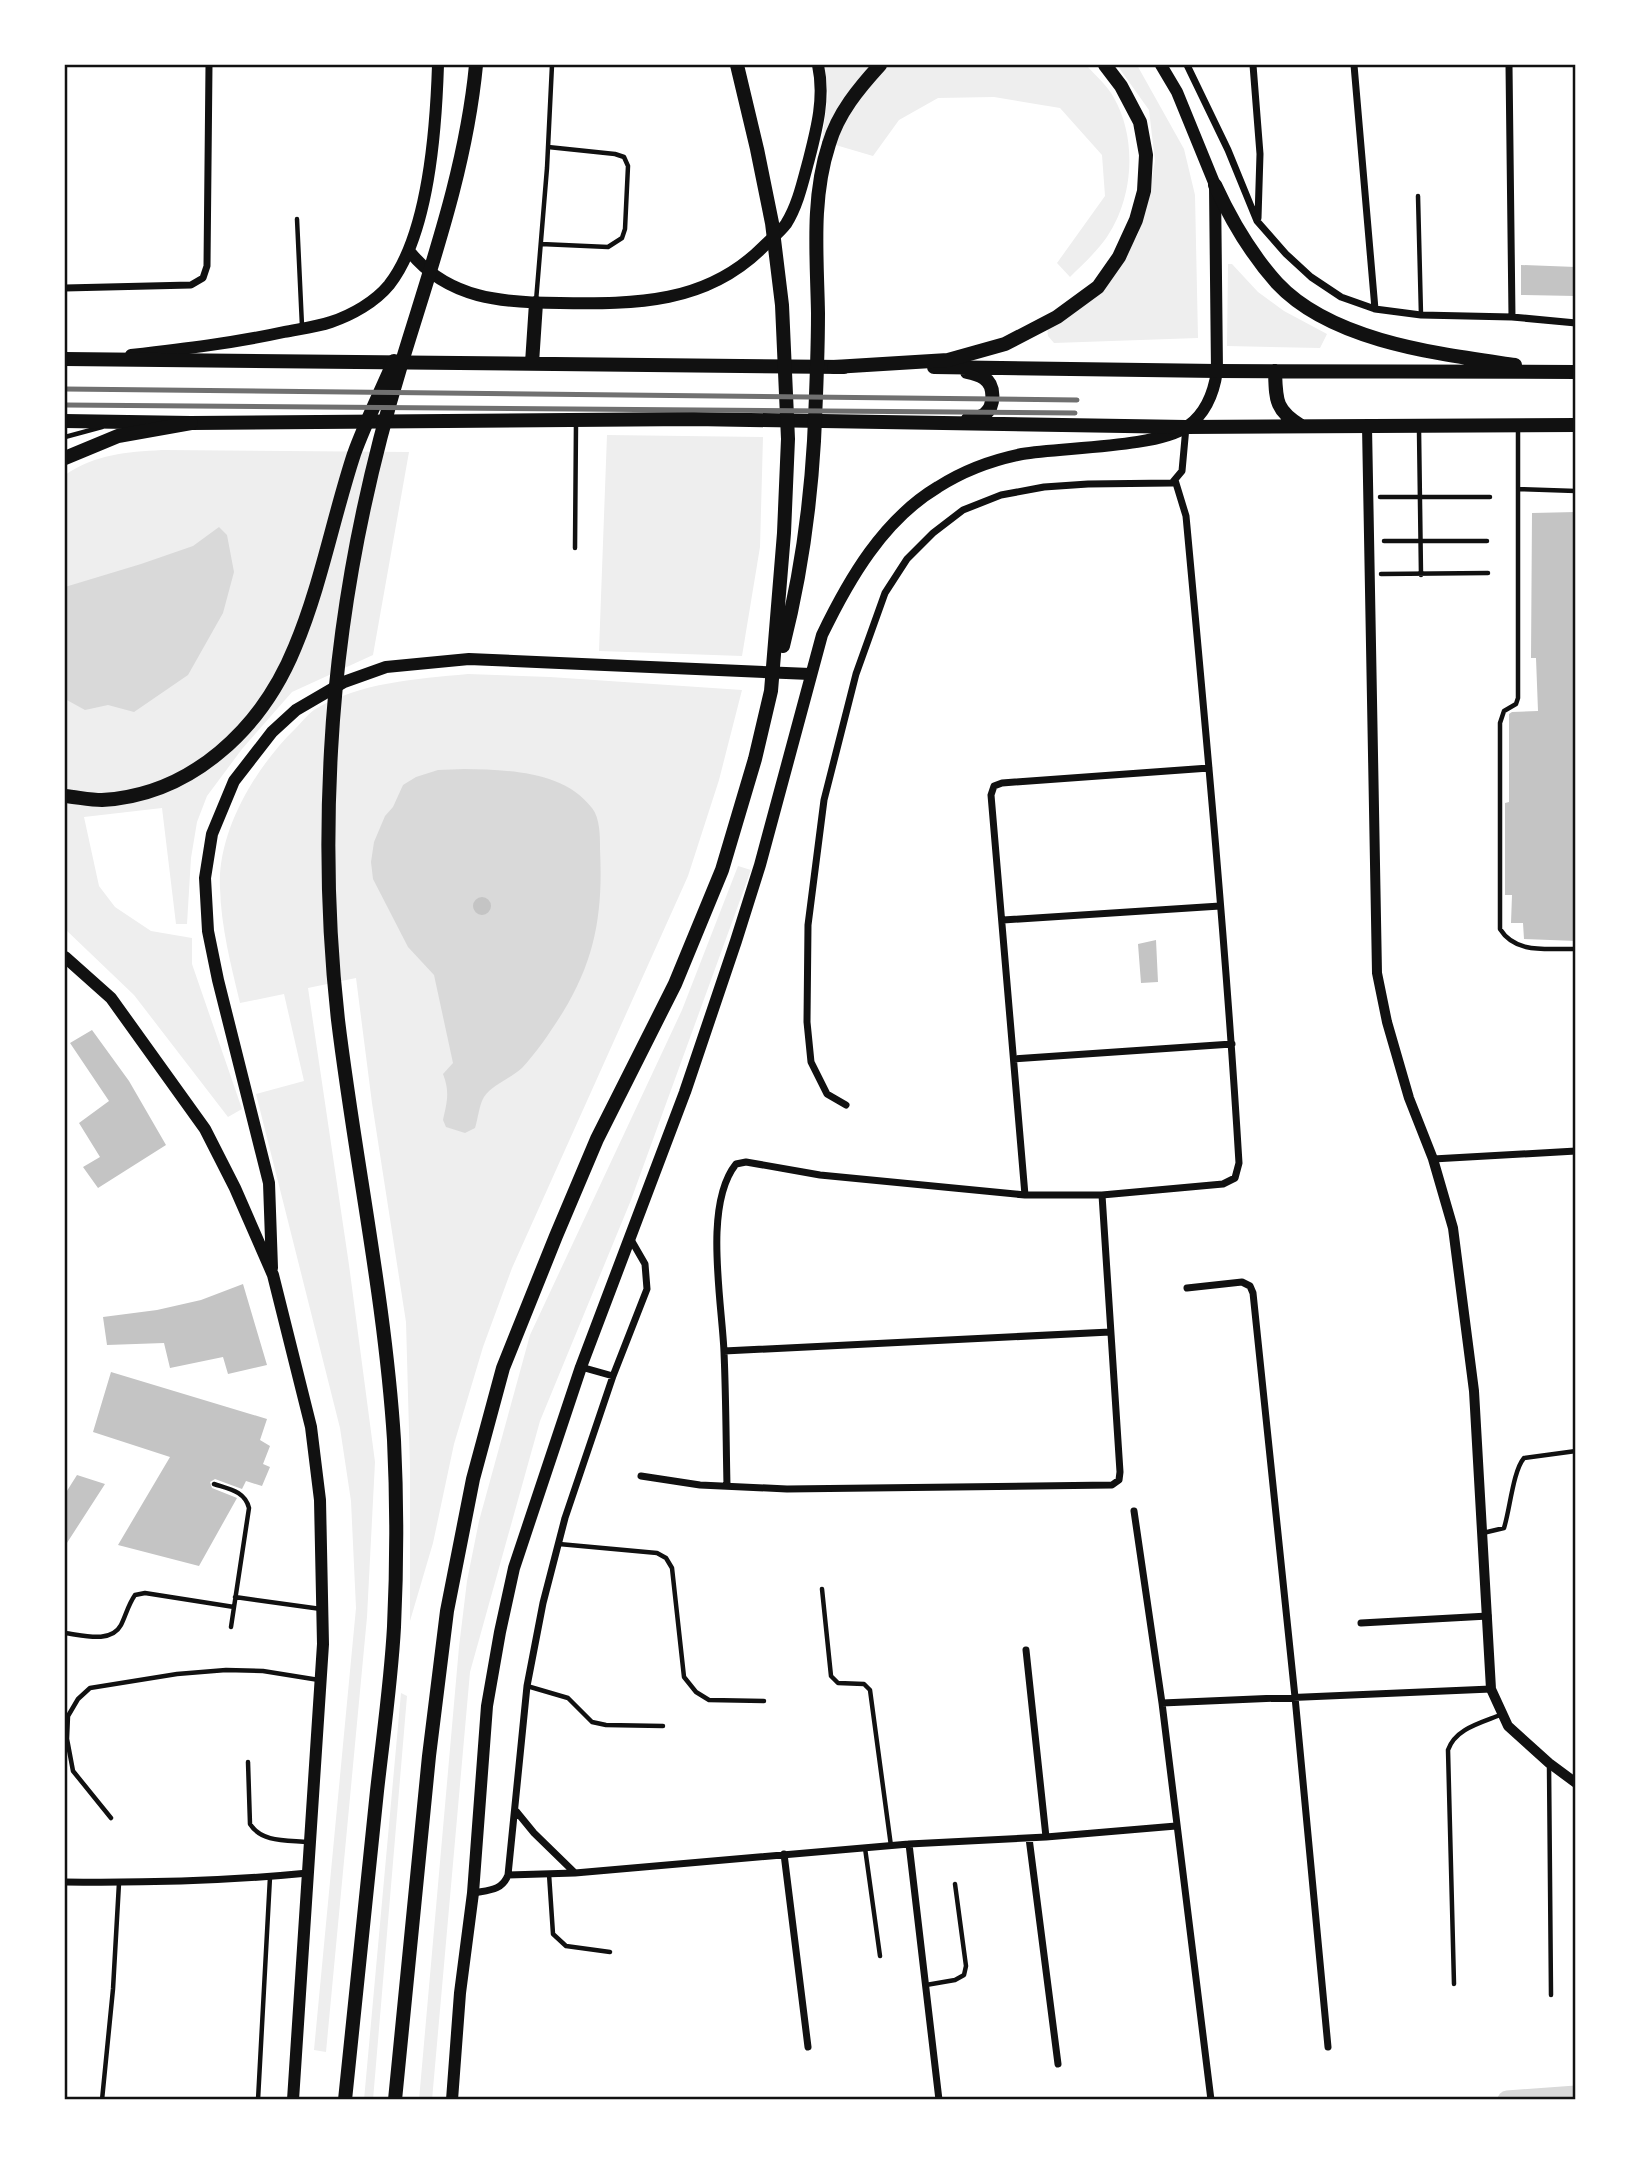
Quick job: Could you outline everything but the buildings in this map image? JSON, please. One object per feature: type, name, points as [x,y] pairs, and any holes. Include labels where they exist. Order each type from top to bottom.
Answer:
[{"type":"main road","points":[[89,359],[181,349],[302,328],[331,322],[364,307],[388,286],[410,252],[431,154],[438,65]]},
{"type":"main road","points":[[345,2100],[394,1631],[396,1545],[394,1441],[384,1334],[338,1015],[331,946],[328,818],[331,743],[350,574],[385,424],[426,288],[464,147],[476,65]]},
{"type":"main road","points":[[737,65],[772,223],[782,305],[788,439],[784,533],[771,691]]},
{"type":"main road","points":[[410,252],[421,266],[444,283],[476,296],[536,303],[622,303],[674,297],[717,282],[753,257],[785,225],[801,191],[821,106],[818,65]]},
{"type":"main road","points":[[395,2100],[429,1756],[447,1611],[473,1479],[503,1368],[597,1139],[675,984],[722,870],[755,759],[791,613],[807,523],[814,442],[817,355],[818,192],[829,143],[852,96],[880,65]]},
{"type":"main road","points":[[834,367],[948,359],[1005,344],[1057,317],[1098,287],[1119,257],[1136,220],[1144,191],[1146,155],[1139,122],[1121,86],[1105,65]]},
{"type":"main road","points":[[1161,65],[1177,92],[1215,185],[1236,228],[1279,285],[1316,313],[1359,334],[1388,342],[1491,361],[1573,372]]},
{"type":"main road","points":[[452,2100],[460,1993],[473,1893],[487,1706],[514,1568],[581,1367],[685,1092],[736,941],[763,854],[822,635],[838,600],[870,551],[890,526],[938,487],[1003,458],[1158,438],[1186,427],[1199,416],[1211,396],[1217,371],[1215,185]]},
{"type":"main road","points":[[65,796],[100,800],[133,796],[170,785],[206,765],[233,741],[257,713],[295,648],[355,452],[426,288]]},
{"type":"main road","points":[[532,363],[536,303]]},
{"type":"main road","points":[[65,359],[1573,372]]},
{"type":"main road","points":[[952,367],[984,378],[990,384],[993,394],[988,412],[981,417],[954,422]]},
{"type":"main road","points":[[1275,371],[1276,397],[1280,408],[1287,417],[1301,426]]},
{"type":"main road","points":[[65,421],[191,423],[694,419],[1186,427],[1576,425]]},
{"type":"main road","points":[[65,458],[118,436],[191,423]]},
{"type":"main road","points":[[272,1275],[269,1183],[218,980],[208,931],[205,878],[212,834],[234,781],[272,732],[296,710],[344,682],[386,667],[469,659],[810,674]]},
{"type":"main road","points":[[65,957],[111,998],[205,1129],[235,1188],[272,1275],[311,1427],[320,1500],[322,1609],[320,1680],[293,2100]]},
{"type":"street","points":[[65,288],[191,285],[203,278],[207,266],[209,65]]},
{"type":"street","points":[[1187,65],[1228,150],[1257,221],[1311,277],[1340,297],[1375,309],[1421,315],[1512,317],[1576,323]]},
{"type":"street","points":[[1253,65],[1260,154],[1257,221]]},
{"type":"street","points":[[1354,65],[1375,309]]},
{"type":"street","points":[[1509,65],[1512,317]]},
{"type":"street","points":[[1367,426],[1377,974],[1387,1022],[1409,1098],[1448,1206],[1462,1283],[1474,1391],[1492,1689],[1508,1726],[1576,1783]]},
{"type":"street","points":[[846,1105],[827,1094],[811,1062],[807,1022],[808,925],[824,800],[856,674],[885,593],[906,559],[933,533],[963,510],[1001,495],[1044,487],[1172,483],[1182,471],[1186,427]]},
{"type":"street","points":[[727,1486],[724,1351],[716,1233],[724,1187],[729,1172],[736,1164],[746,1162],[820,1175],[1026,1195],[1102,1195],[1223,1184],[1236,1178],[1240,1163],[1209,768],[1186,516],[1175,480]]},
{"type":"street","points":[[1026,1195],[991,795],[994,786],[1002,783],[1209,768]]},
{"type":"street","points":[[1003,920],[1220,906]]},
{"type":"street","points":[[1014,1059],[1232,1044]]},
{"type":"street","points":[[1433,1159],[1576,1151]]},
{"type":"street","points":[[641,1476],[700,1485],[787,1489],[1112,1485],[1119,1480],[1120,1472],[1102,1195]]},
{"type":"street","points":[[473,1893],[500,1888],[509,1875],[527,1686],[543,1603],[565,1518],[613,1376],[647,1289],[645,1265],[631,1238]]},
{"type":"street","points":[[1187,1287],[1242,1282],[1250,1286],[1253,1293],[1328,2047]]},
{"type":"street","points":[[724,1351],[1110,1332]]},
{"type":"street","points":[[581,1367],[613,1376]]},
{"type":"street","points":[[1134,1511],[1162,1703],[1211,2100]]},
{"type":"street","points":[[1361,1623],[1488,1616]]},
{"type":"street","points":[[1026,1650],[1046,1837]]},
{"type":"street","points":[[1162,1703],[1492,1689]]},
{"type":"street","points":[[516,1811],[534,1833],[575,1873]]},
{"type":"street","points":[[509,1875],[575,1873],[909,1844],[1046,1837],[1176,1826]]},
{"type":"street","points":[[1029,1838],[1058,2064]]},
{"type":"street","points":[[909,1844],[939,2100]]},
{"type":"street","points":[[784,1854],[808,2047]]},
{"type":"street","points":[[65,1882],[119,1883],[308,1873]]},
{"type":"lane","points":[[536,303],[552,65]]},
{"type":"lane","points":[[541,244],[608,247],[622,238],[625,229],[628,166],[624,157],[548,147]]},
{"type":"lane","points":[[1418,196],[1421,315]]},
{"type":"lane","points":[[297,219],[302,328]]},
{"type":"lane","points":[[575,548],[576,420]]},
{"type":"lane","points":[[65,437],[124,422]]},
{"type":"lane","points":[[1518,425],[1518,698],[1516,705],[1504,711],[1500,723],[1500,929],[1507,940],[1520,947],[1576,949]]},
{"type":"lane","points":[[1419,426],[1421,575]]},
{"type":"lane","points":[[1518,489],[1576,491]]},
{"type":"lane","points":[[1380,497],[1490,497]]},
{"type":"lane","points":[[1384,541],[1487,541]]},
{"type":"lane","points":[[1381,574],[1488,573]]},
{"type":"lane","points":[[1483,1533],[1504,1528],[1517,1465],[1524,1458],[1576,1451]]},
{"type":"lane","points":[[214,1484],[240,1494],[247,1499],[249,1508],[231,1627]]},
{"type":"lane","points":[[558,1544],[657,1553],[666,1558],[672,1568],[684,1677],[696,1692],[709,1700],[764,1702]]},
{"type":"lane","points":[[822,1588],[831,1676],[838,1683],[864,1684],[870,1690],[891,1846]]},
{"type":"lane","points":[[65,1633],[105,1637],[116,1632],[135,1595],[145,1593],[234,1607]]},
{"type":"lane","points":[[235,1597],[322,1609]]},
{"type":"lane","points":[[111,1818],[73,1771],[67,1739],[68,1716],[78,1699],[90,1688],[177,1674],[226,1671],[264,1671],[320,1680]]},
{"type":"lane","points":[[527,1686],[568,1698],[592,1722],[606,1725],[663,1726]]},
{"type":"lane","points":[[1454,1984],[1448,1750],[1451,1740],[1467,1728],[1502,1714]]},
{"type":"lane","points":[[248,1762],[250,1824],[256,1832],[265,1837],[310,1842]]},
{"type":"lane","points":[[1549,1763],[1551,1995]]},
{"type":"lane","points":[[865,1848],[880,1956]]},
{"type":"lane","points":[[549,1874],[553,1934],[566,1946],[579,1950],[611,1952]]},
{"type":"lane","points":[[258,2100],[270,1877]]},
{"type":"lane","points":[[102,2100],[113,1989],[119,1883]]},
{"type":"lane","points":[[925,1985],[955,1980],[964,1975],[966,1966],[955,1884]]},
{"type":"shaded area","points":[[824,65],[1086,65],[1111,94],[1122,115],[1127,134],[1129,174],[1126,194],[1111,230],[1097,250],[1070,277],[1057,263],[1105,196],[1102,155],[1060,108],[994,97],[938,98],[899,120],[873,156],[822,141],[828,94]]},
{"type":"shaded area","points":[[1117,65],[1137,65],[1184,149],[1195,195],[1198,338],[1054,343],[1048,336],[1047,328],[1117,270],[1138,234],[1148,199],[1155,161],[1149,110]]},
{"type":"shaded area","points":[[1228,264],[1232,264],[1258,292],[1284,311],[1327,334],[1320,348],[1227,346]]},
{"type":"shaded area","points":[[607,435],[763,437],[760,547],[742,656],[599,651]]},
{"type":"shaded area","points":[[162,450],[409,452],[373,655],[292,692],[242,749],[207,796],[197,822],[191,858],[187,924],[176,924],[162,808],[84,817],[99,886],[115,907],[151,931],[192,938],[192,964],[242,1109],[228,1117],[134,995],[65,929],[65,475],[100,458]]},
{"type":"shaded area","points":[[219,527],[227,535],[234,572],[223,613],[188,675],[134,712],[108,705],[85,710],[65,699],[65,587],[193,546]]},
{"type":"shaded area","points":[[468,674],[742,690],[719,780],[688,876],[512,1268],[483,1347],[454,1444],[433,1543],[410,1621],[406,1322],[372,1103],[356,978],[308,988],[375,1462],[367,1617],[326,2052],[314,2050],[356,1608],[351,1501],[340,1428],[256,1094],[304,1081],[284,994],[240,1003],[222,917],[221,866],[232,823],[253,781],[280,744],[311,712],[350,693],[389,683]]},
{"type":"shaded area","points":[[464,769],[533,775],[550,779],[580,795],[595,812],[598,822],[601,872],[595,934],[574,992],[554,1027],[528,1062],[484,1097],[475,1128],[465,1133],[446,1127],[443,1120],[447,1092],[443,1074],[453,1063],[434,975],[408,947],[373,879],[371,862],[374,842],[403,785],[416,777],[438,770]]},
{"type":"shaded area","points":[[738,866],[751,870],[631,1200],[540,1421],[470,1672],[432,2100],[419,2100],[459,1647],[467,1581],[479,1521],[530,1335],[682,1010]]},
{"type":"shaded area","points":[[401,1693],[407,1696],[373,2100],[364,2100]]},
{"type":"waterway","points":[[1507,2100],[1576,2095]]},
{"type":"railway","points":[[65,389],[1077,400]]},
{"type":"railway","points":[[65,405],[1075,413]]}]
